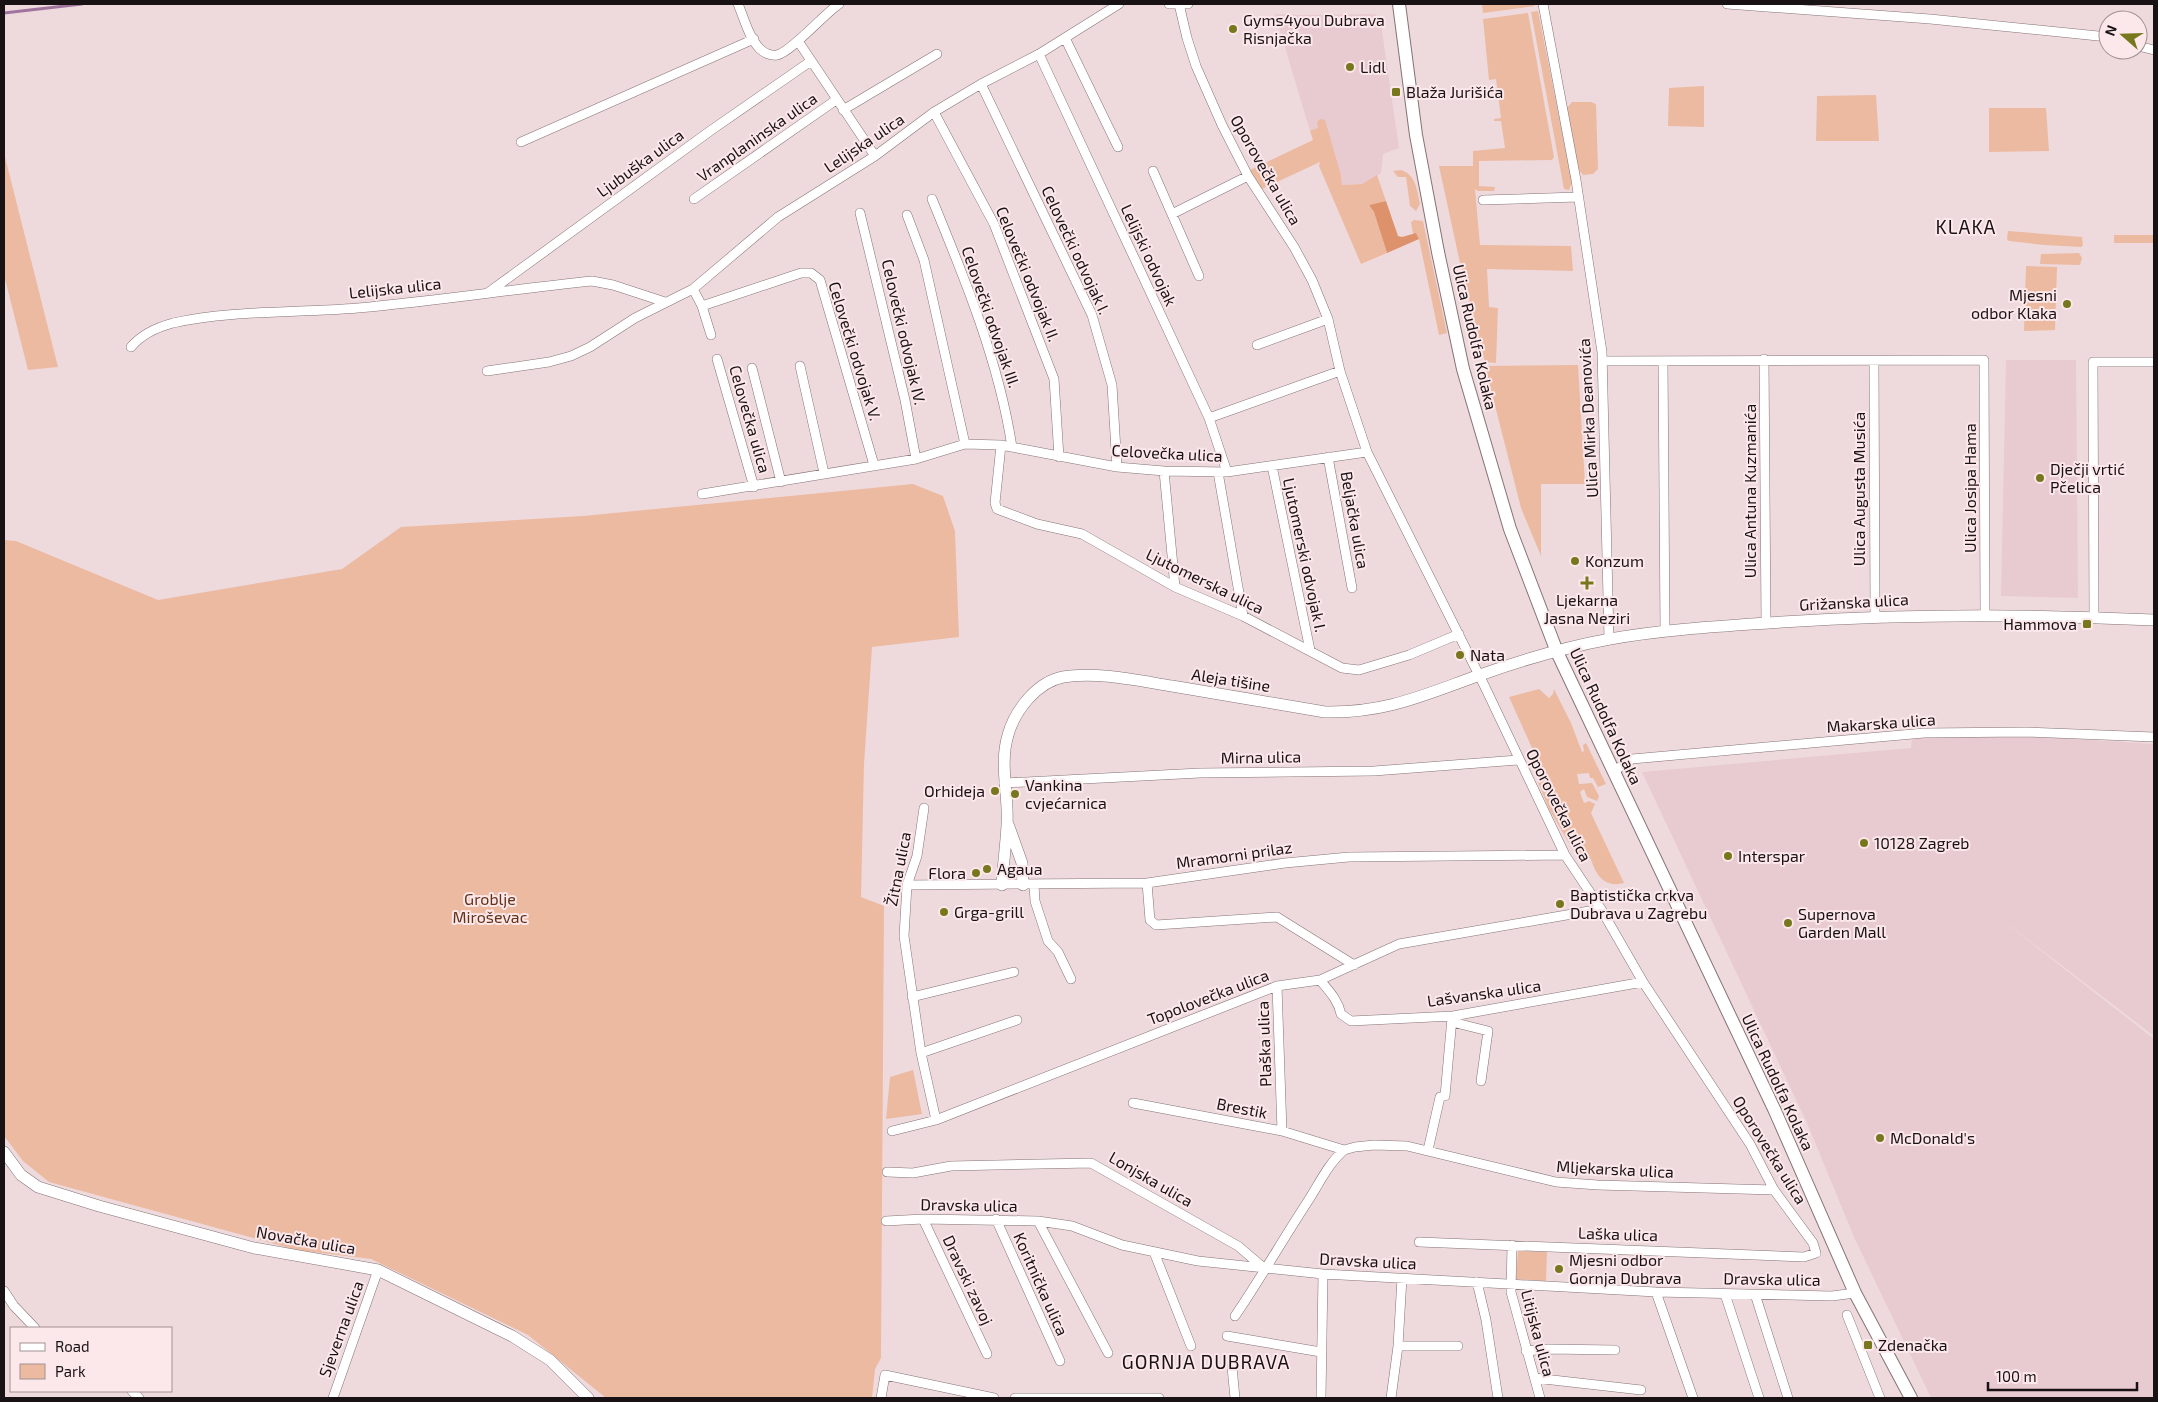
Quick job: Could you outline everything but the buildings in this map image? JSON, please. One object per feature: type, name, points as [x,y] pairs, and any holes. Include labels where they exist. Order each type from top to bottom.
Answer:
[{"type":"main road","name":"Ulica Rudolfa Kolaka","points":[[1399,4],[1421,166],[1463,369],[1510,529],[1557,652],[1775,1111],[1855,1293],[1911,1398]]},
{"type":"street","points":[[738,4],[759,49],[767,54],[778,55],[798,41],[829,11],[839,4]]},
{"type":"street","name":"Lelijska ulica","points":[[487,371],[549,362],[571,356],[666,302],[693,289],[778,217],[875,156],[934,112],[1039,54],[1119,4]]},
{"type":"street","points":[[1169,4],[1182,4]]},
{"type":"street","name":"Oporovečka ulica","points":[[1182,4],[1187,38],[1199,74],[1222,125],[1248,176],[1294,247],[1312,280],[1328,319],[1340,371],[1367,452],[1459,634],[1565,855],[1601,909],[1643,982],[1750,1144],[1774,1190],[1813,1243],[1816,1253]]},
{"type":"street","name":"Ulica Mirka Deanovića","points":[[1543,4],[1578,197],[1603,361],[1609,639]]},
{"type":"street","points":[[1728,4],[1938,20],[2098,37]]},
{"type":"street","points":[[1065,38],[1118,147]]},
{"type":"street","points":[[521,142],[754,39]]},
{"type":"street","name":"Vranplaninska ulica","points":[[798,41],[875,156]]},
{"type":"street","name":"Vranplaninska ulica","points":[[843,110],[937,54]]},
{"type":"street","name":"Lelijski odvojak","points":[[1039,54],[1209,418],[1222,472],[1243,616]]},
{"type":"street","name":"Ljubuška ulica","points":[[489,292],[710,130],[810,61]]},
{"type":"street","name":"Celovečki odvojak I.","points":[[982,84],[1092,316],[1112,385],[1117,467]]},
{"type":"street","name":"Vranplaninska ulica","points":[[694,199],[836,100]]},
{"type":"street","name":"Celovečki odvojak II.","points":[[934,112],[994,224],[1054,379],[1059,457]]},
{"type":"street","points":[[1153,172],[1199,276]]},
{"type":"street","points":[[1172,214],[1248,176]]},
{"type":"street","points":[[1483,200],[1578,197]]},
{"type":"street","name":"Celovečki odvojak III.","points":[[932,199],[975,309],[1006,407],[1012,447]]},
{"type":"street","name":"Celovečki odvojak IV.","points":[[860,214],[905,400],[916,459]]},
{"type":"street","points":[[907,215],[924,260],[965,444]]},
{"type":"street","name":"Celovečki odvojak V.","points":[[702,306],[801,273],[811,273],[820,280],[874,465]]},
{"type":"street","name":"Lelijska ulica","points":[[131,347],[145,335],[162,327],[190,320],[358,308],[592,281],[613,285],[666,302]]},
{"type":"street","points":[[693,289],[702,306],[711,335]]},
{"type":"street","points":[[1257,345],[1328,319]]},
{"type":"street","name":"Celovečka ulica","points":[[717,359],[754,487]]},
{"type":"street","points":[[1603,361],[1764,359],[1874,361]]},
{"type":"street","name":"Ulica Antuna Kuzmanića","points":[[1764,359],[1766,623]]},
{"type":"street","name":"Ulica Josipa Hama","points":[[1874,361],[1984,360],[1985,615]]},
{"type":"street","points":[[1663,361],[1665,630]]},
{"type":"street","name":"Ulica Augusta Musića","points":[[1874,361],[1875,616]]},
{"type":"street","points":[[2094,618],[2093,362],[2154,362]]},
{"type":"street","points":[[800,366],[824,473]]},
{"type":"street","name":"Celovečka ulica","points":[[752,368],[781,482]]},
{"type":"street","points":[[1209,418],[1340,371]]},
{"type":"street","name":"Celovečka ulica","points":[[702,494],[916,459],[965,444],[1001,445],[1117,467],[1164,471],[1222,472],[1367,452]]},
{"type":"street","name":"Ljutomerska ulica","points":[[1001,445],[996,509],[1037,524],[1082,534],[1175,587],[1243,616],[1342,668],[1359,670],[1408,655],[1459,634]]},
{"type":"street","name":"Beljačka ulica","points":[[1328,457],[1352,588]]},
{"type":"street","name":"Ljutomerski odvojak I.","points":[[1272,466],[1310,650]]},
{"type":"street","points":[[1164,471],[1175,587]]},
{"type":"street","name":"Grižanska ulica","points":[[1557,652],[1609,639],[1665,630],[1875,616],[1985,615],[2154,620]]},
{"type":"street","name":"Aleja tišine","points":[[1002,885],[1007,824],[1004,783],[1005,744],[1012,722],[1027,701],[1036,692],[1062,677],[1088,676],[1146,682],[1325,712],[1343,712],[1404,703],[1478,675],[1537,656],[1557,652]]},
{"type":"street","name":"Makarska ulica","points":[[1614,772],[1632,759],[1924,733],[2027,732],[2154,737]]},
{"type":"street","name":"Mirna ulica","points":[[1004,783],[1200,773],[1374,771],[1518,760]]},
{"type":"street","name":"Žitna ulica","points":[[924,808],[917,856],[907,885],[904,936],[920,1052],[936,1120]]},
{"type":"street","name":"Aleja tišine","points":[[1007,824],[1028,885]]},
{"type":"street","name":"Mramorni prilaz","points":[[907,885],[1147,883],[1284,863],[1349,857],[1565,855]]},
{"type":"street","points":[[1147,883],[1150,920],[1156,925],[1277,917],[1354,965]]},
{"type":"street","points":[[1028,885],[1048,941],[1058,952],[1071,979]]},
{"type":"street","name":"Topolovečka ulica","points":[[892,1131],[936,1120],[1277,986],[1320,980],[1400,944],[1601,909]]},
{"type":"street","points":[[912,997],[1014,972]]},
{"type":"street","name":"Lašvanska ulica","points":[[1320,980],[1336,1000],[1341,1014],[1351,1021],[1452,1019],[1643,982]]},
{"type":"street","name":"Plaška ulica","points":[[1277,986],[1282,1131]]},
{"type":"street","points":[[1428,1150],[1442,1097],[1452,1019],[1488,1031],[1481,1081]]},
{"type":"street","points":[[920,1052],[1017,1020]]},
{"type":"street","name":"Brestik","points":[[1134,1103],[1282,1131],[1344,1150],[1374,1145],[1408,1146],[1428,1150]]},
{"type":"street","points":[[1235,1316],[1326,1172],[1336,1157],[1344,1150]]},
{"type":"street","name":"Mljekarska ulica","points":[[1428,1150],[1556,1182],[1774,1190]]},
{"type":"street","name":"Novačka ulica","points":[[4,1152],[21,1175],[38,1187],[99,1206],[254,1248],[378,1270],[512,1336],[550,1360],[588,1398]]},
{"type":"street","name":"Lonjska ulica","points":[[887,1172],[913,1173],[951,1166],[1091,1163],[1238,1246],[1266,1269]]},
{"type":"street","name":"Dravski zavoj","points":[[923,1219],[986,1354]]},
{"type":"street","name":"Dravska ulica","points":[[886,1221],[996,1219],[1038,1221],[1072,1226],[1122,1245],[1198,1261],[1323,1274],[1656,1292],[1832,1296],[1855,1293]]},
{"type":"street","name":"Koritnička ulica","points":[[996,1219],[1060,1361]]},
{"type":"street","points":[[1038,1221],[1108,1353]]},
{"type":"street","name":"Laška ulica","points":[[1419,1242],[1804,1257],[1816,1253]]},
{"type":"street","name":"Litijska ulica","points":[[1512,1245],[1510,1285],[1540,1398]]},
{"type":"street","points":[[1154,1252],[1191,1346]]},
{"type":"street","name":"Sjeverna ulica","points":[[333,1398],[378,1270]]},
{"type":"street","points":[[1321,1398],[1323,1274]]},
{"type":"street","points":[[1391,1398],[1398,1346],[1402,1278]]},
{"type":"street","points":[[1477,1282],[1486,1320],[1498,1398]]},
{"type":"street","points":[[4,1291],[14,1306],[34,1327]]},
{"type":"street","points":[[1656,1292],[1693,1398]]},
{"type":"street","points":[[1725,1294],[1760,1398]]},
{"type":"street","points":[[1756,1294],[1788,1398]]},
{"type":"street","points":[[1847,1315],[1880,1398]]},
{"type":"street","points":[[1228,1336],[1321,1352]]},
{"type":"street","points":[[1398,1346],[1458,1346]]},
{"type":"street","points":[[1526,1351],[1548,1349],[1615,1350]]},
{"type":"street","points":[[1232,1367],[1235,1398]]},
{"type":"street","points":[[880,1398],[885,1375],[994,1398]]},
{"type":"street","points":[[1535,1378],[1641,1390]]},
{"type":"street","points":[[1015,1398],[1158,1398]]},
{"type":"shaded area","points":[[1275,14],[1374,14],[1378,16],[1381,24],[1399,148],[1383,154],[1381,173],[1378,175],[1362,184],[1342,185],[1341,175],[1326,127],[1310,131]]},
{"type":"shaded area","points":[[1386,201],[1398,236],[1402,237],[1416,233],[1419,239],[1387,253],[1374,212],[1369,205]]},
{"type":"shaded area","name":"Dječji vrtić Pčelica","points":[[2006,360],[2076,360],[2078,598],[2001,596]]},
{"type":"shaded area","points":[[1997,734],[2154,744],[2154,1036],[1997,916],[2154,1039],[2154,1398],[1931,1398],[1854,1237],[1807,1123],[1642,772],[1911,748],[1912,736]]},
{"type":"green space","points":[[1533,4],[1535,6],[1483,13],[1482,5]]},
{"type":"green space","points":[[1538,11],[1572,182],[1569,190],[1564,189],[1531,12]]},
{"type":"green space","points":[[1528,13],[1554,157],[1552,160],[1479,161],[1479,186],[1495,187],[1494,191],[1478,191],[1475,189],[1480,245],[1571,246],[1573,271],[1487,269],[1489,307],[1498,308],[1496,363],[1485,362],[1460,263],[1439,166],[1473,166],[1473,151],[1505,148],[1501,121],[1494,121],[1494,119],[1501,118],[1496,79],[1489,80],[1483,19]]},
{"type":"green space","points":[[1704,86],[1704,127],[1668,126],[1669,88]]},
{"type":"green space","points":[[1876,95],[1879,141],[1816,141],[1817,96]]},
{"type":"green space","points":[[1572,102],[1591,102],[1596,104],[1598,169],[1593,174],[1583,175],[1579,170],[1566,109]]},
{"type":"green space","points":[[1989,108],[2046,108],[2049,151],[1989,152]]},
{"type":"green space","points":[[1320,119],[1325,120],[1341,175],[1342,185],[1362,184],[1377,175],[1386,201],[1369,205],[1374,212],[1387,253],[1361,264],[1319,166],[1320,162],[1262,189],[1250,170],[1313,140],[1310,131],[1318,128],[1317,122]]},
{"type":"green space","points":[[4,153],[58,367],[28,370],[4,275]]},
{"type":"green space","points":[[1401,170],[1410,175],[1415,184],[1420,204],[1416,211],[1410,206],[1406,177],[1398,177],[1393,171]]},
{"type":"green space","points":[[1414,220],[1423,221],[1447,333],[1439,335],[1419,239],[1416,233],[1413,234],[1411,222]]},
{"type":"green space","points":[[2008,231],[2082,237],[2083,245],[2081,247],[2044,245],[2009,241],[2007,239]]},
{"type":"green space","points":[[2114,235],[2154,235],[2154,243],[2114,243]]},
{"type":"green space","points":[[2079,253],[2082,258],[2080,265],[2040,264],[2041,254]]},
{"type":"green space","points":[[2026,266],[2057,267],[2055,330],[2024,331]]},
{"type":"green space","points":[[1578,365],[1585,484],[1541,484],[1541,556],[1521,508],[1485,366]]},
{"type":"green space","name":"Groblje Miroševac","points":[[913,484],[943,496],[955,531],[959,637],[872,647],[864,764],[861,897],[884,906],[881,1358],[875,1369],[872,1398],[606,1398],[528,1335],[371,1259],[297,1250],[49,1182],[23,1161],[4,1136],[4,540],[16,541],[158,600],[342,569],[401,527],[583,516]]},
{"type":"green space","points":[[1539,689],[1549,698],[1553,694],[1554,689],[1571,723],[1582,752],[1584,751],[1583,745],[1586,743],[1606,784],[1598,787],[1593,778],[1590,778],[1589,773],[1577,774],[1579,784],[1592,783],[1599,796],[1597,801],[1587,797],[1584,789],[1580,792],[1584,803],[1589,801],[1595,804],[1591,813],[1624,883],[1612,884],[1602,879],[1591,859],[1573,850],[1549,809],[1538,782],[1539,773],[1536,757],[1509,697]]},
{"type":"green space","points":[[913,1070],[922,1114],[886,1119],[890,1077]]},
{"type":"green space","points":[[1518,1251],[1547,1252],[1546,1281],[1516,1279]]},
{"type":"waterway","points":[[4,13],[82,4]]},
{"type":"place","name":"Gyms4you Dubrava Risnjačka","points":[[1233,29]]},
{"type":"place","name":"Lidl","points":[[1350,67]]},
{"type":"place","name":"Blaža Jurišića","points":[[1396,92]]},
{"type":"place","name":"Mjesni odbor Klaka","points":[[2067,304]]},
{"type":"place","name":"Dječji vrtić Pčelica","points":[[2040,478]]},
{"type":"place","name":"Konzum","points":[[1575,561]]},
{"type":"place","name":"Ljekarna Jasna Neziri","points":[[1587,583]]},
{"type":"place","name":"Hammova","points":[[2087,624]]},
{"type":"place","name":"Nata","points":[[1460,655]]},
{"type":"place","name":"Orhideja","points":[[995,791]]},
{"type":"place","name":"Vankina cvjećarnica","points":[[1015,794]]},
{"type":"place","name":"10128 Zagreb","points":[[1864,843]]},
{"type":"place","name":"Interspar","points":[[1728,856]]},
{"type":"place","name":"Agaua","points":[[987,869]]},
{"type":"place","name":"Flora","points":[[976,873]]},
{"type":"place","name":"Baptistička crkva Dubrava u Zagrebu","points":[[1560,904]]},
{"type":"place","name":"Grga-grill","points":[[944,912]]},
{"type":"place","name":"Supernova Garden Mall","points":[[1788,923]]},
{"type":"place","name":"McDonald's","points":[[1880,1138]]},
{"type":"place","name":"Mjesni odbor Gornja Dubrava","points":[[1559,1269]]},
{"type":"place","name":"Zdenačka","points":[[1868,1345]]},
{"type":"district","name":"KLAKA","points":[[1966,227]]},
{"type":"district","name":"GORNJA DUBRAVA","points":[[1206,1362]]}]
